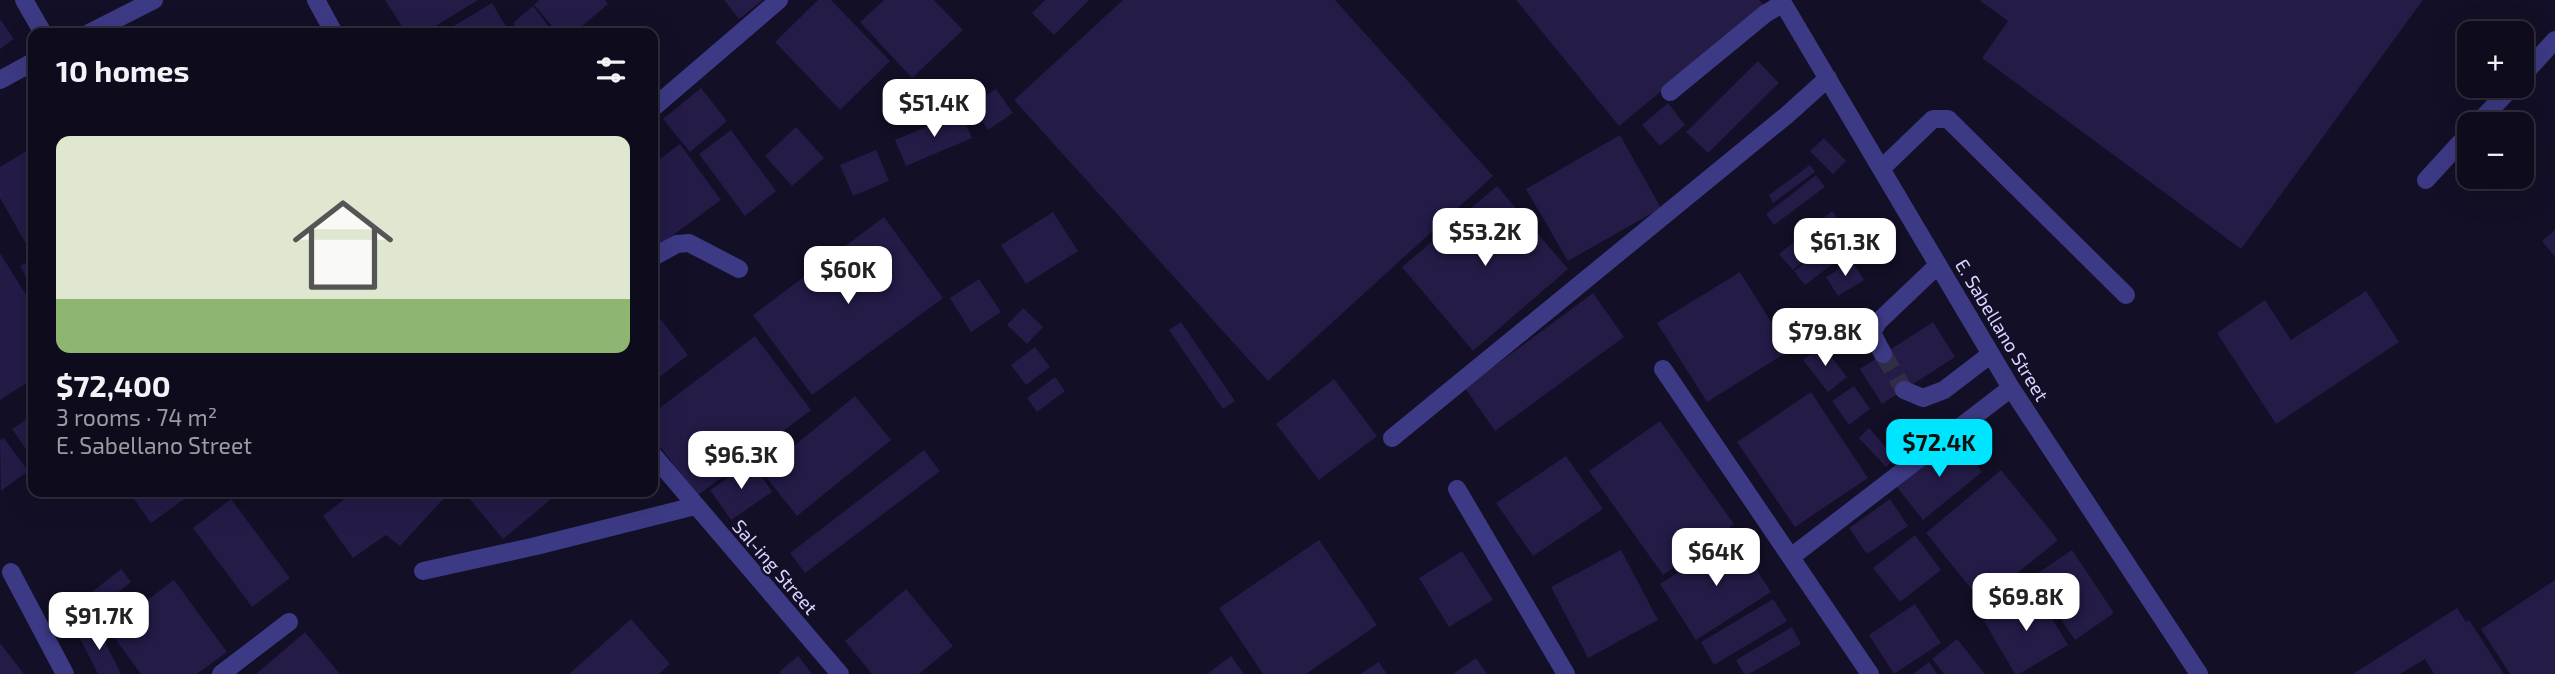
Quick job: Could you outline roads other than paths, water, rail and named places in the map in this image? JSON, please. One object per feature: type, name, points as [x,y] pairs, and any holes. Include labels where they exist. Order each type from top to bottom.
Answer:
[{"type":"street","points":[[24,0],[40,28]]},
{"type":"street","points":[[99,28],[154,0]]},
{"type":"street","points":[[316,0],[331,28]]},
{"type":"street","points":[[658,104],[779,0]]},
{"type":"street","points":[[1670,92],[1782,1]]},
{"type":"street","name":"E. Sabellano Street","points":[[1782,1],[2011,388],[2199,674]]},
{"type":"street","points":[[2534,63],[2555,40]]},
{"type":"street","points":[[0,80],[28,65]]},
{"type":"street","points":[[1392,438],[1787,115],[1828,78]]},
{"type":"street","points":[[2488,112],[2502,98]]},
{"type":"street","points":[[1882,168],[1933,118],[1948,119],[2126,295]]},
{"type":"street","points":[[2426,180],[2457,146]]},
{"type":"street","points":[[658,254],[682,242],[690,243],[739,269]]},
{"type":"street","points":[[1884,354],[1872,333],[1878,322],[1938,265]]},
{"type":"street","points":[[1904,390],[1923,398],[1944,390],[1991,354]]},
{"type":"street","points":[[1663,369],[1870,674]]},
{"type":"street","points":[[1791,557],[2011,388]]},
{"type":"street","name":"Sal-ing Street","points":[[658,461],[840,674]]},
{"type":"street","points":[[1457,489],[1566,674]]},
{"type":"street","points":[[423,571],[695,506]]},
{"type":"street","points":[[11,572],[65,674]]},
{"type":"street","points":[[222,674],[289,622]]},
{"type":"tunnel","points":[[1883,354],[1904,390]]}]
